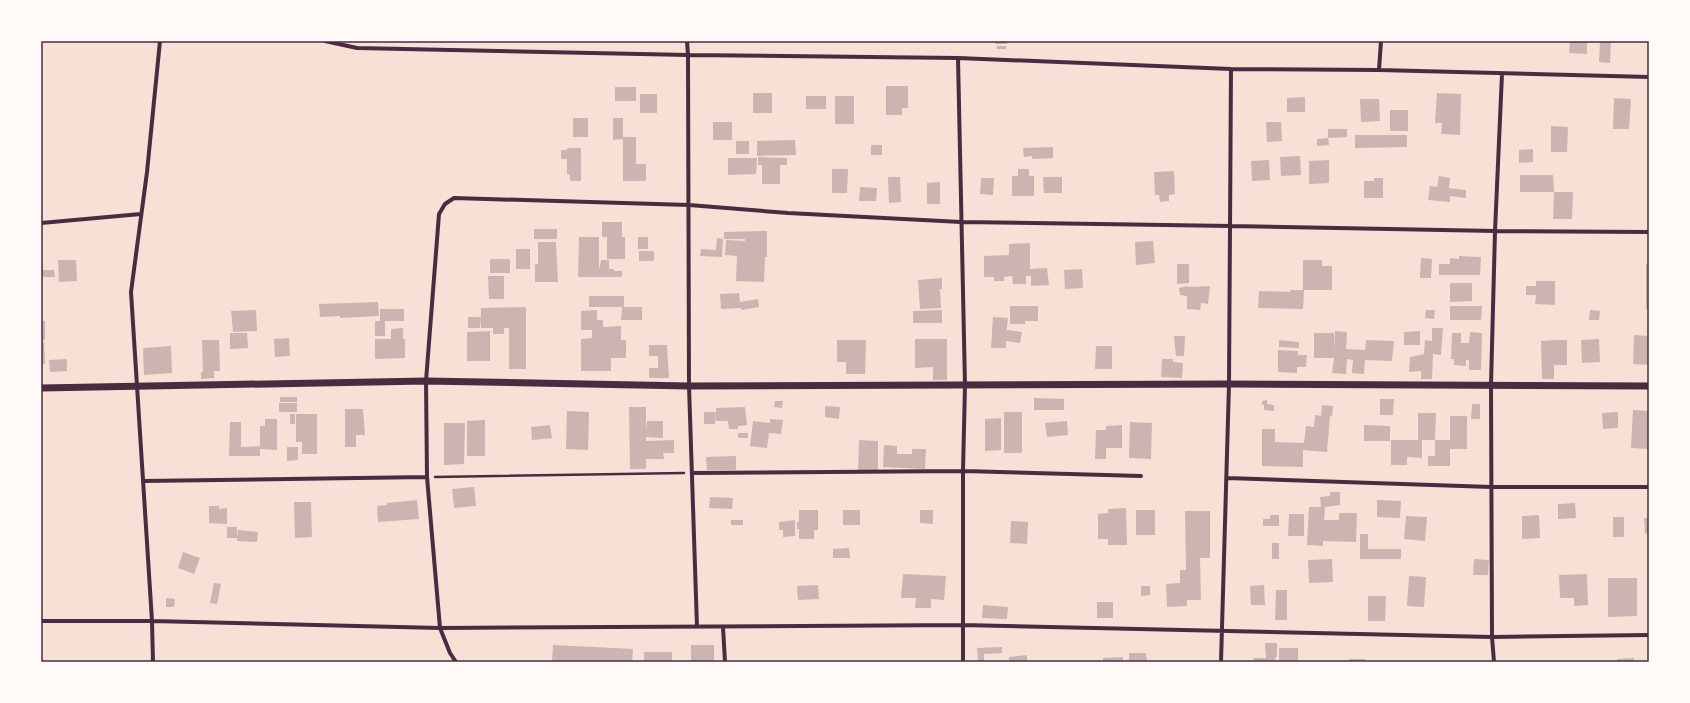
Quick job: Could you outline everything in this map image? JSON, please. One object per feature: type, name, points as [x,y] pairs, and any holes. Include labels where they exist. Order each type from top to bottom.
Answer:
[{"type":"street","points":[[153,662],[152,621],[131,292],[160,41]]},
{"type":"street","points":[[325,41],[357,48],[688,55],[958,58],[1231,69],[1379,70],[1649,77]]},
{"type":"street","points":[[687,41],[689,386],[698,627]]},
{"type":"street","points":[[1379,70],[1381,41]]},
{"type":"street","points":[[958,58],[965,385],[963,471],[963,662]]},
{"type":"street","points":[[1221,662],[1229,384],[1231,69]]},
{"type":"street","points":[[1494,662],[1492,637],[1491,385],[1495,231],[1502,74]]},
{"type":"street","points":[[456,662],[450,653],[440,628],[427,477],[426,381],[438,214],[445,204],[454,198],[689,205],[788,213],[961,222],[1495,231],[1649,232]]},
{"type":"street","points":[[41,223],[141,214]]},
{"type":"street","points":[[41,388],[426,381],[689,386],[1229,384],[1649,386]]},
{"type":"street","points":[[692,473],[963,471],[1141,476]]},
{"type":"street","points":[[143,481],[427,477]]},
{"type":"street","points":[[1227,478],[1491,487],[1649,487]]},
{"type":"street","points":[[41,621],[152,621],[440,628],[962,625],[1492,637],[1649,635]]},
{"type":"street","points":[[723,627],[725,662]]},
{"type":"path","points":[[427,477],[692,473]]},
{"type":"building","points":[[995,41],[1007,41],[1007,44],[995,44]]},
{"type":"building","points":[[1570,41],[1587,41],[1587,54],[1569,53]]},
{"type":"building","points":[[1600,41],[1611,41],[1610,63],[1599,62]]},
{"type":"building","points":[[997,46],[1006,46],[1006,49],[997,49]]},
{"type":"building","points":[[886,86],[908,86],[908,108],[902,108],[902,115],[886,115]]},
{"type":"building","points":[[615,87],[636,87],[636,101],[615,101]]},
{"type":"building","points":[[753,93],[772,93],[772,113],[753,113]]},
{"type":"building","points":[[1437,93],[1461,94],[1460,135],[1441,134],[1442,123],[1435,123]]},
{"type":"building","points":[[640,94],[657,94],[657,113],[640,113]]},
{"type":"building","points":[[806,96],[826,96],[826,109],[806,109]]},
{"type":"building","points":[[835,96],[854,96],[854,124],[835,124]]},
{"type":"building","points":[[1305,97],[1305,112],[1287,112],[1287,98]]},
{"type":"building","points":[[1614,98],[1631,99],[1629,129],[1613,129]]},
{"type":"building","points":[[1360,99],[1379,99],[1380,121],[1361,122]]},
{"type":"building","points":[[1390,110],[1408,110],[1408,131],[1390,131]]},
{"type":"building","points":[[573,118],[588,118],[588,137],[573,137]]},
{"type":"building","points":[[613,118],[623,118],[623,137],[636,137],[636,164],[646,164],[646,181],[623,181],[623,139],[613,140]]},
{"type":"building","points":[[713,122],[732,122],[732,140],[713,140]]},
{"type":"building","points":[[1266,122],[1281,122],[1282,141],[1267,142]]},
{"type":"building","points":[[1551,126],[1568,127],[1567,152],[1551,152]]},
{"type":"building","points":[[1328,129],[1347,129],[1347,137],[1328,138]]},
{"type":"building","points":[[1355,135],[1407,135],[1407,147],[1355,148]]},
{"type":"building","points":[[1328,138],[1329,145],[1317,146],[1317,139]]},
{"type":"building","points":[[795,140],[796,155],[757,156],[757,141]]},
{"type":"building","points":[[736,141],[749,141],[749,154],[736,154]]},
{"type":"building","points":[[871,145],[882,145],[882,155],[871,155]]},
{"type":"building","points":[[1053,147],[1053,158],[1032,159],[1032,156],[1024,157],[1023,148]]},
{"type":"building","points":[[567,148],[581,148],[581,181],[570,181],[570,175],[567,174],[567,159],[561,159],[561,150],[567,150]]},
{"type":"building","points":[[1533,149],[1533,162],[1519,163],[1519,150]]},
{"type":"building","points":[[1300,156],[1301,175],[1281,176],[1280,157]]},
{"type":"building","points":[[758,157],[787,158],[787,165],[780,165],[780,184],[762,184],[762,165],[758,165]]},
{"type":"building","points":[[728,158],[757,158],[756,174],[728,175]]},
{"type":"building","points":[[1269,160],[1270,180],[1252,181],[1251,161]]},
{"type":"building","points":[[1329,160],[1329,183],[1309,184],[1309,161]]},
{"type":"building","points":[[832,169],[848,169],[847,193],[832,193]]},
{"type":"building","points":[[1018,169],[1029,169],[1029,176],[1034,176],[1034,196],[1012,196],[1012,176],[1018,176]]},
{"type":"building","points":[[1174,171],[1175,194],[1169,195],[1169,201],[1160,202],[1159,195],[1155,195],[1154,172]]},
{"type":"building","points":[[1520,175],[1553,175],[1554,192],[1520,192]]},
{"type":"building","points":[[1439,176],[1450,178],[1449,188],[1466,190],[1466,198],[1450,196],[1450,202],[1428,200],[1430,186],[1437,187]]},
{"type":"building","points":[[888,177],[900,177],[901,202],[889,203]]},
{"type":"building","points":[[1043,177],[1062,177],[1062,193],[1044,193]]},
{"type":"building","points":[[981,178],[994,178],[993,195],[980,194]]},
{"type":"building","points":[[1374,178],[1383,178],[1383,198],[1364,198],[1364,181],[1374,181]]},
{"type":"building","points":[[940,182],[940,204],[927,204],[927,183]]},
{"type":"building","points":[[860,187],[877,188],[876,201],[859,201]]},
{"type":"building","points":[[1554,192],[1573,192],[1572,219],[1553,219]]},
{"type":"building","points":[[602,222],[622,222],[622,237],[625,237],[625,259],[607,259],[607,237],[602,237]]},
{"type":"building","points":[[534,229],[557,229],[557,239],[534,239]]},
{"type":"building","points":[[767,231],[767,257],[765,257],[764,282],[736,281],[737,256],[725,255],[726,240],[745,241],[745,239],[724,239],[724,232]]},
{"type":"building","points":[[579,237],[599,237],[599,268],[601,260],[609,260],[609,269],[614,269],[614,271],[622,271],[622,277],[578,277]]},
{"type":"building","points":[[638,237],[648,237],[648,249],[638,249]]},
{"type":"building","points":[[717,238],[723,239],[722,257],[700,256],[701,249],[716,250]]},
{"type":"building","points":[[1153,241],[1155,263],[1136,265],[1135,242]]},
{"type":"building","points":[[538,242],[556,242],[558,282],[535,282],[535,264],[538,264]]},
{"type":"building","points":[[1030,243],[1030,269],[1047,268],[1049,285],[1031,286],[1031,276],[1026,276],[1026,284],[1013,284],[1012,276],[1004,277],[1004,281],[994,281],[994,277],[984,277],[984,256],[1009,255],[1009,244]]},
{"type":"building","points":[[516,249],[530,249],[530,269],[516,269]]},
{"type":"building","points":[[639,251],[654,251],[654,261],[639,261]]},
{"type":"building","points":[[1459,256],[1481,257],[1480,275],[1439,275],[1439,264],[1450,264],[1450,258],[1459,259]]},
{"type":"building","points":[[1421,258],[1432,259],[1431,278],[1420,278]]},
{"type":"building","points":[[490,259],[510,259],[510,273],[490,273]]},
{"type":"building","points":[[58,260],[76,260],[77,281],[59,282]]},
{"type":"building","points":[[1303,260],[1322,260],[1322,266],[1332,266],[1332,290],[1303,290]]},
{"type":"building","points":[[1177,264],[1189,264],[1189,283],[1177,284]]},
{"type":"building","points":[[1646,264],[1649,264],[1649,309],[1646,309]]},
{"type":"building","points":[[1082,269],[1083,288],[1065,289],[1064,270]]},
{"type":"building","points":[[41,270],[54,270],[55,277],[41,277]]},
{"type":"building","points":[[488,276],[504,276],[504,299],[489,299]]},
{"type":"building","points":[[942,278],[942,289],[940,289],[941,308],[920,309],[918,280]]},
{"type":"building","points":[[1536,281],[1555,281],[1555,305],[1535,304],[1536,295],[1526,295],[1526,286],[1536,286]]},
{"type":"building","points":[[1450,283],[1472,283],[1472,301],[1450,302]]},
{"type":"building","points":[[1187,286],[1210,286],[1208,304],[1201,303],[1200,310],[1187,309],[1187,296],[1180,295],[1179,288]]},
{"type":"building","points":[[1290,290],[1304,290],[1303,309],[1258,308],[1259,291],[1290,292]]},
{"type":"building","points":[[739,293],[740,302],[758,299],[759,307],[741,310],[741,308],[721,309],[720,294]]},
{"type":"building","points":[[589,296],[624,296],[624,307],[642,307],[642,320],[621,320],[622,307],[589,307]]},
{"type":"building","points":[[378,302],[379,316],[340,318],[340,316],[320,317],[319,304]]},
{"type":"building","points":[[1010,306],[1038,306],[1038,321],[1025,321],[1025,324],[1010,324]]},
{"type":"building","points":[[1450,306],[1482,306],[1481,320],[1450,320]]},
{"type":"building","points":[[526,307],[526,369],[509,369],[509,328],[504,328],[504,334],[493,334],[493,328],[481,328],[481,308]]},
{"type":"building","points":[[380,309],[404,309],[404,321],[385,321],[385,336],[375,336],[375,321],[380,321]]},
{"type":"building","points":[[256,310],[257,331],[233,332],[231,311]]},
{"type":"building","points":[[597,310],[597,320],[603,320],[603,327],[621,326],[621,340],[626,340],[626,358],[611,358],[611,371],[581,371],[581,339],[592,338],[592,330],[581,330],[581,311]]},
{"type":"building","points":[[942,310],[942,323],[913,323],[913,311]]},
{"type":"building","points":[[1426,310],[1435,310],[1434,319],[1425,318]]},
{"type":"building","points":[[1590,310],[1600,311],[1599,320],[1589,320]]},
{"type":"building","points":[[468,317],[481,317],[480,328],[468,328]]},
{"type":"building","points":[[993,317],[1008,318],[1006,335],[1007,330],[1022,332],[1020,343],[1006,341],[1006,348],[991,348]]},
{"type":"building","points":[[41,321],[45,321],[45,340],[41,341]]},
{"type":"building","points":[[403,328],[403,339],[405,339],[405,358],[375,359],[375,339],[391,339],[391,329]]},
{"type":"building","points":[[1432,328],[1443,328],[1441,355],[1433,354],[1432,379],[1421,379],[1421,371],[1409,372],[1410,357],[1424,354],[1425,340],[1432,341]]},
{"type":"building","points":[[490,331],[490,361],[467,361],[467,332]]},
{"type":"building","points":[[1335,331],[1347,332],[1346,349],[1365,350],[1366,340],[1394,341],[1392,361],[1365,360],[1364,374],[1352,373],[1353,360],[1347,359],[1346,374],[1332,373],[1334,358],[1314,358],[1314,333],[1334,333],[1334,351]]},
{"type":"building","points":[[1420,331],[1420,345],[1404,345],[1404,332]]},
{"type":"building","points":[[1470,332],[1482,333],[1481,370],[1469,370],[1469,360],[1466,360],[1466,366],[1454,365],[1454,359],[1451,359],[1452,333],[1461,333],[1461,343],[1469,343]]},
{"type":"building","points":[[230,333],[247,333],[248,348],[230,349]]},
{"type":"building","points":[[1634,335],[1649,336],[1649,365],[1633,364]]},
{"type":"building","points":[[1174,336],[1185,336],[1184,356],[1176,356]]},
{"type":"building","points":[[289,338],[290,356],[275,357],[274,339]]},
{"type":"building","points":[[915,339],[947,339],[947,380],[933,380],[933,367],[915,368]]},
{"type":"building","points":[[1599,339],[1600,362],[1582,363],[1581,340]]},
{"type":"building","points":[[202,340],[219,340],[220,371],[214,371],[214,378],[201,379],[201,372],[203,372]]},
{"type":"building","points":[[837,340],[866,340],[865,374],[846,374],[846,362],[837,362]]},
{"type":"building","points":[[1279,340],[1299,342],[1299,348],[1279,347]]},
{"type":"building","points":[[1567,340],[1567,365],[1554,365],[1554,379],[1542,379],[1541,341]]},
{"type":"building","points":[[44,342],[45,364],[41,364],[41,343]]},
{"type":"building","points":[[649,345],[667,345],[669,378],[649,378],[649,368],[658,368],[658,356],[649,356]]},
{"type":"building","points":[[171,346],[172,373],[144,375],[143,348]]},
{"type":"building","points":[[1096,346],[1112,346],[1112,369],[1095,369]]},
{"type":"building","points":[[1278,350],[1298,351],[1298,355],[1307,355],[1306,367],[1297,367],[1297,373],[1278,372]]},
{"type":"building","points":[[67,359],[67,371],[50,372],[49,360]]},
{"type":"building","points":[[1162,359],[1173,359],[1173,362],[1183,363],[1182,378],[1161,377]]},
{"type":"building","points":[[280,397],[297,397],[297,402],[280,402]]},
{"type":"building","points":[[1034,398],[1064,399],[1064,410],[1034,410]]},
{"type":"building","points":[[1380,399],[1394,399],[1393,415],[1380,415]]},
{"type":"building","points":[[1267,400],[1267,404],[1274,405],[1274,411],[1264,410],[1262,401]]},
{"type":"building","points":[[775,401],[783,401],[782,408],[774,407]]},
{"type":"building","points":[[279,403],[297,403],[297,412],[279,412]]},
{"type":"building","points":[[1472,404],[1480,404],[1480,419],[1471,419]]},
{"type":"building","points":[[1322,405],[1333,406],[1332,416],[1330,416],[1327,452],[1303,450],[1303,467],[1262,466],[1262,429],[1275,429],[1275,442],[1304,443],[1306,426],[1314,427],[1315,415],[1321,416]]},
{"type":"building","points":[[825,406],[840,407],[839,419],[825,417]]},
{"type":"building","points":[[629,407],[646,407],[646,431],[647,421],[663,421],[663,438],[646,437],[646,441],[674,440],[674,453],[663,453],[664,459],[646,459],[646,469],[630,469]]},
{"type":"building","points":[[745,407],[747,425],[738,426],[738,429],[729,429],[728,421],[716,421],[716,408]]},
{"type":"building","points":[[345,409],[363,409],[365,435],[356,435],[356,447],[345,447]]},
{"type":"building","points":[[1633,410],[1649,411],[1648,449],[1631,448]]},
{"type":"building","points":[[567,411],[589,412],[588,450],[566,449]]},
{"type":"building","points":[[704,412],[716,412],[715,424],[704,424]]},
{"type":"building","points":[[1004,412],[1022,412],[1022,453],[1004,453]]},
{"type":"building","points":[[1618,412],[1618,428],[1603,429],[1602,413]]},
{"type":"building","points":[[1418,413],[1436,413],[1435,440],[1422,440],[1422,458],[1407,457],[1407,465],[1391,465],[1391,440],[1418,440]]},
{"type":"building","points":[[290,414],[295,414],[295,424],[290,424]]},
{"type":"building","points":[[296,414],[317,414],[317,454],[302,454],[302,442],[296,442]]},
{"type":"building","points":[[1450,416],[1467,416],[1467,449],[1450,449],[1450,466],[1428,466],[1428,456],[1435,456],[1435,440],[1450,440]]},
{"type":"building","points":[[1001,418],[1001,450],[985,451],[985,419]]},
{"type":"building","points":[[265,419],[277,419],[277,450],[260,449],[260,426],[265,426]]},
{"type":"building","points":[[770,419],[783,420],[781,434],[769,433],[767,448],[750,446],[753,421],[770,423]]},
{"type":"building","points":[[485,420],[485,456],[467,456],[467,421]]},
{"type":"building","points":[[1067,421],[1068,435],[1047,437],[1045,423]]},
{"type":"building","points":[[230,422],[241,422],[241,447],[260,446],[260,456],[229,456]]},
{"type":"building","points":[[1130,422],[1152,423],[1151,459],[1129,458]]},
{"type":"building","points":[[444,423],[465,423],[464,464],[444,465]]},
{"type":"building","points":[[550,425],[552,438],[532,440],[531,427]]},
{"type":"building","points":[[1122,425],[1122,448],[1106,448],[1106,459],[1095,459],[1096,430],[1106,430],[1106,426]]},
{"type":"building","points":[[1364,425],[1390,426],[1390,441],[1364,441]]},
{"type":"building","points":[[738,433],[748,433],[748,438],[738,438]]},
{"type":"building","points":[[859,440],[878,441],[878,471],[858,471]]},
{"type":"building","points":[[884,445],[897,446],[897,454],[912,454],[912,449],[926,449],[925,469],[883,467]]},
{"type":"building","points":[[287,447],[298,447],[298,460],[287,461]]},
{"type":"building","points":[[736,456],[736,470],[707,470],[706,457]]},
{"type":"building","points":[[474,487],[476,506],[454,508],[452,489]]},
{"type":"building","points":[[1330,492],[1340,492],[1340,505],[1325,507],[1324,520],[1339,520],[1339,513],[1357,513],[1356,542],[1323,541],[1323,546],[1307,545],[1309,507],[1321,507],[1320,497],[1330,496]]},
{"type":"building","points":[[710,497],[733,498],[732,509],[709,508]]},
{"type":"building","points":[[417,500],[419,519],[378,522],[377,506],[387,505],[387,503]]},
{"type":"building","points":[[1377,500],[1401,501],[1400,518],[1377,517]]},
{"type":"building","points":[[294,502],[311,502],[312,537],[295,538]]},
{"type":"building","points":[[1575,503],[1576,518],[1558,519],[1558,504]]},
{"type":"building","points":[[209,506],[219,506],[219,509],[227,508],[227,524],[209,523]]},
{"type":"building","points":[[1126,508],[1127,545],[1108,545],[1108,539],[1098,539],[1098,514],[1108,513],[1108,509]]},
{"type":"building","points":[[799,510],[818,510],[818,530],[814,530],[814,539],[799,539],[797,522],[799,522]]},
{"type":"building","points":[[843,510],[860,510],[860,525],[843,525]]},
{"type":"building","points":[[920,510],[933,510],[933,524],[920,523]]},
{"type":"building","points":[[1136,510],[1155,510],[1155,535],[1136,535]]},
{"type":"building","points":[[1185,511],[1210,511],[1210,558],[1200,558],[1201,600],[1187,600],[1187,606],[1167,607],[1166,584],[1180,583],[1180,570],[1186,570]]},
{"type":"building","points":[[1289,514],[1304,514],[1304,536],[1288,536]]},
{"type":"building","points":[[1270,515],[1279,515],[1279,526],[1263,526],[1263,519],[1270,519]]},
{"type":"building","points":[[1539,515],[1540,538],[1522,539],[1522,516]]},
{"type":"building","points":[[1406,516],[1427,517],[1425,541],[1404,539]]},
{"type":"building","points":[[1613,517],[1624,517],[1624,537],[1613,537]]},
{"type":"building","points":[[1644,518],[1649,518],[1649,533],[1645,534]]},
{"type":"building","points":[[731,520],[743,520],[743,525],[731,525]]},
{"type":"building","points":[[795,520],[795,536],[783,537],[783,530],[779,530],[779,522]]},
{"type":"building","points":[[1011,521],[1028,522],[1027,544],[1010,543]]},
{"type":"building","points":[[227,527],[237,527],[237,537],[238,530],[258,532],[257,542],[237,541],[237,538],[227,538]]},
{"type":"building","points":[[1360,534],[1368,534],[1368,549],[1401,549],[1401,559],[1360,559]]},
{"type":"building","points":[[1272,543],[1279,543],[1279,559],[1272,559]]},
{"type":"building","points":[[849,548],[850,558],[833,558],[833,549]]},
{"type":"building","points":[[183,552],[200,558],[194,574],[178,568]]},
{"type":"building","points":[[1332,559],[1333,582],[1309,583],[1308,560]]},
{"type":"building","points":[[1474,559],[1489,560],[1488,575],[1473,575]]},
{"type":"building","points":[[903,574],[946,576],[944,600],[931,599],[931,608],[915,608],[916,598],[901,598]]},
{"type":"building","points":[[1587,574],[1588,605],[1574,606],[1574,598],[1560,598],[1559,575]]},
{"type":"building","points":[[1409,576],[1426,577],[1424,607],[1407,606]]},
{"type":"building","points":[[1608,578],[1637,578],[1637,616],[1608,617]]},
{"type":"building","points":[[214,583],[221,584],[217,604],[210,603]]},
{"type":"building","points":[[818,585],[819,599],[798,600],[797,586]]},
{"type":"building","points":[[1264,585],[1265,605],[1251,605],[1250,586]]},
{"type":"building","points":[[1141,586],[1150,586],[1150,595],[1141,596]]},
{"type":"building","points":[[1276,590],[1287,590],[1287,620],[1275,620]]},
{"type":"building","points":[[1368,596],[1386,596],[1385,621],[1368,621]]},
{"type":"building","points":[[166,598],[175,599],[174,607],[166,607]]},
{"type":"building","points":[[1097,602],[1113,602],[1113,618],[1097,618]]},
{"type":"building","points":[[983,605],[1008,607],[1007,619],[982,618]]},
{"type":"building","points":[[1265,643],[1277,643],[1277,657],[1275,657],[1276,662],[1254,662],[1253,658],[1266,658]]},
{"type":"building","points":[[553,645],[633,649],[632,662],[552,662]]},
{"type":"building","points":[[691,645],[714,645],[714,662],[691,662]]},
{"type":"building","points":[[1002,647],[1002,653],[984,654],[984,662],[978,662],[977,648]]},
{"type":"building","points":[[1279,648],[1298,648],[1298,662],[1279,662]]},
{"type":"building","points":[[644,652],[672,652],[672,662],[644,662]]},
{"type":"building","points":[[1129,653],[1146,653],[1147,662],[1129,662]]},
{"type":"building","points":[[1027,655],[1027,662],[1009,662],[1009,657]]},
{"type":"building","points":[[1123,657],[1123,662],[1103,662],[1103,658]]},
{"type":"building","points":[[1634,658],[1634,662],[1617,662],[1617,659]]},
{"type":"building","points":[[1349,659],[1365,659],[1365,662],[1349,662]]}]
